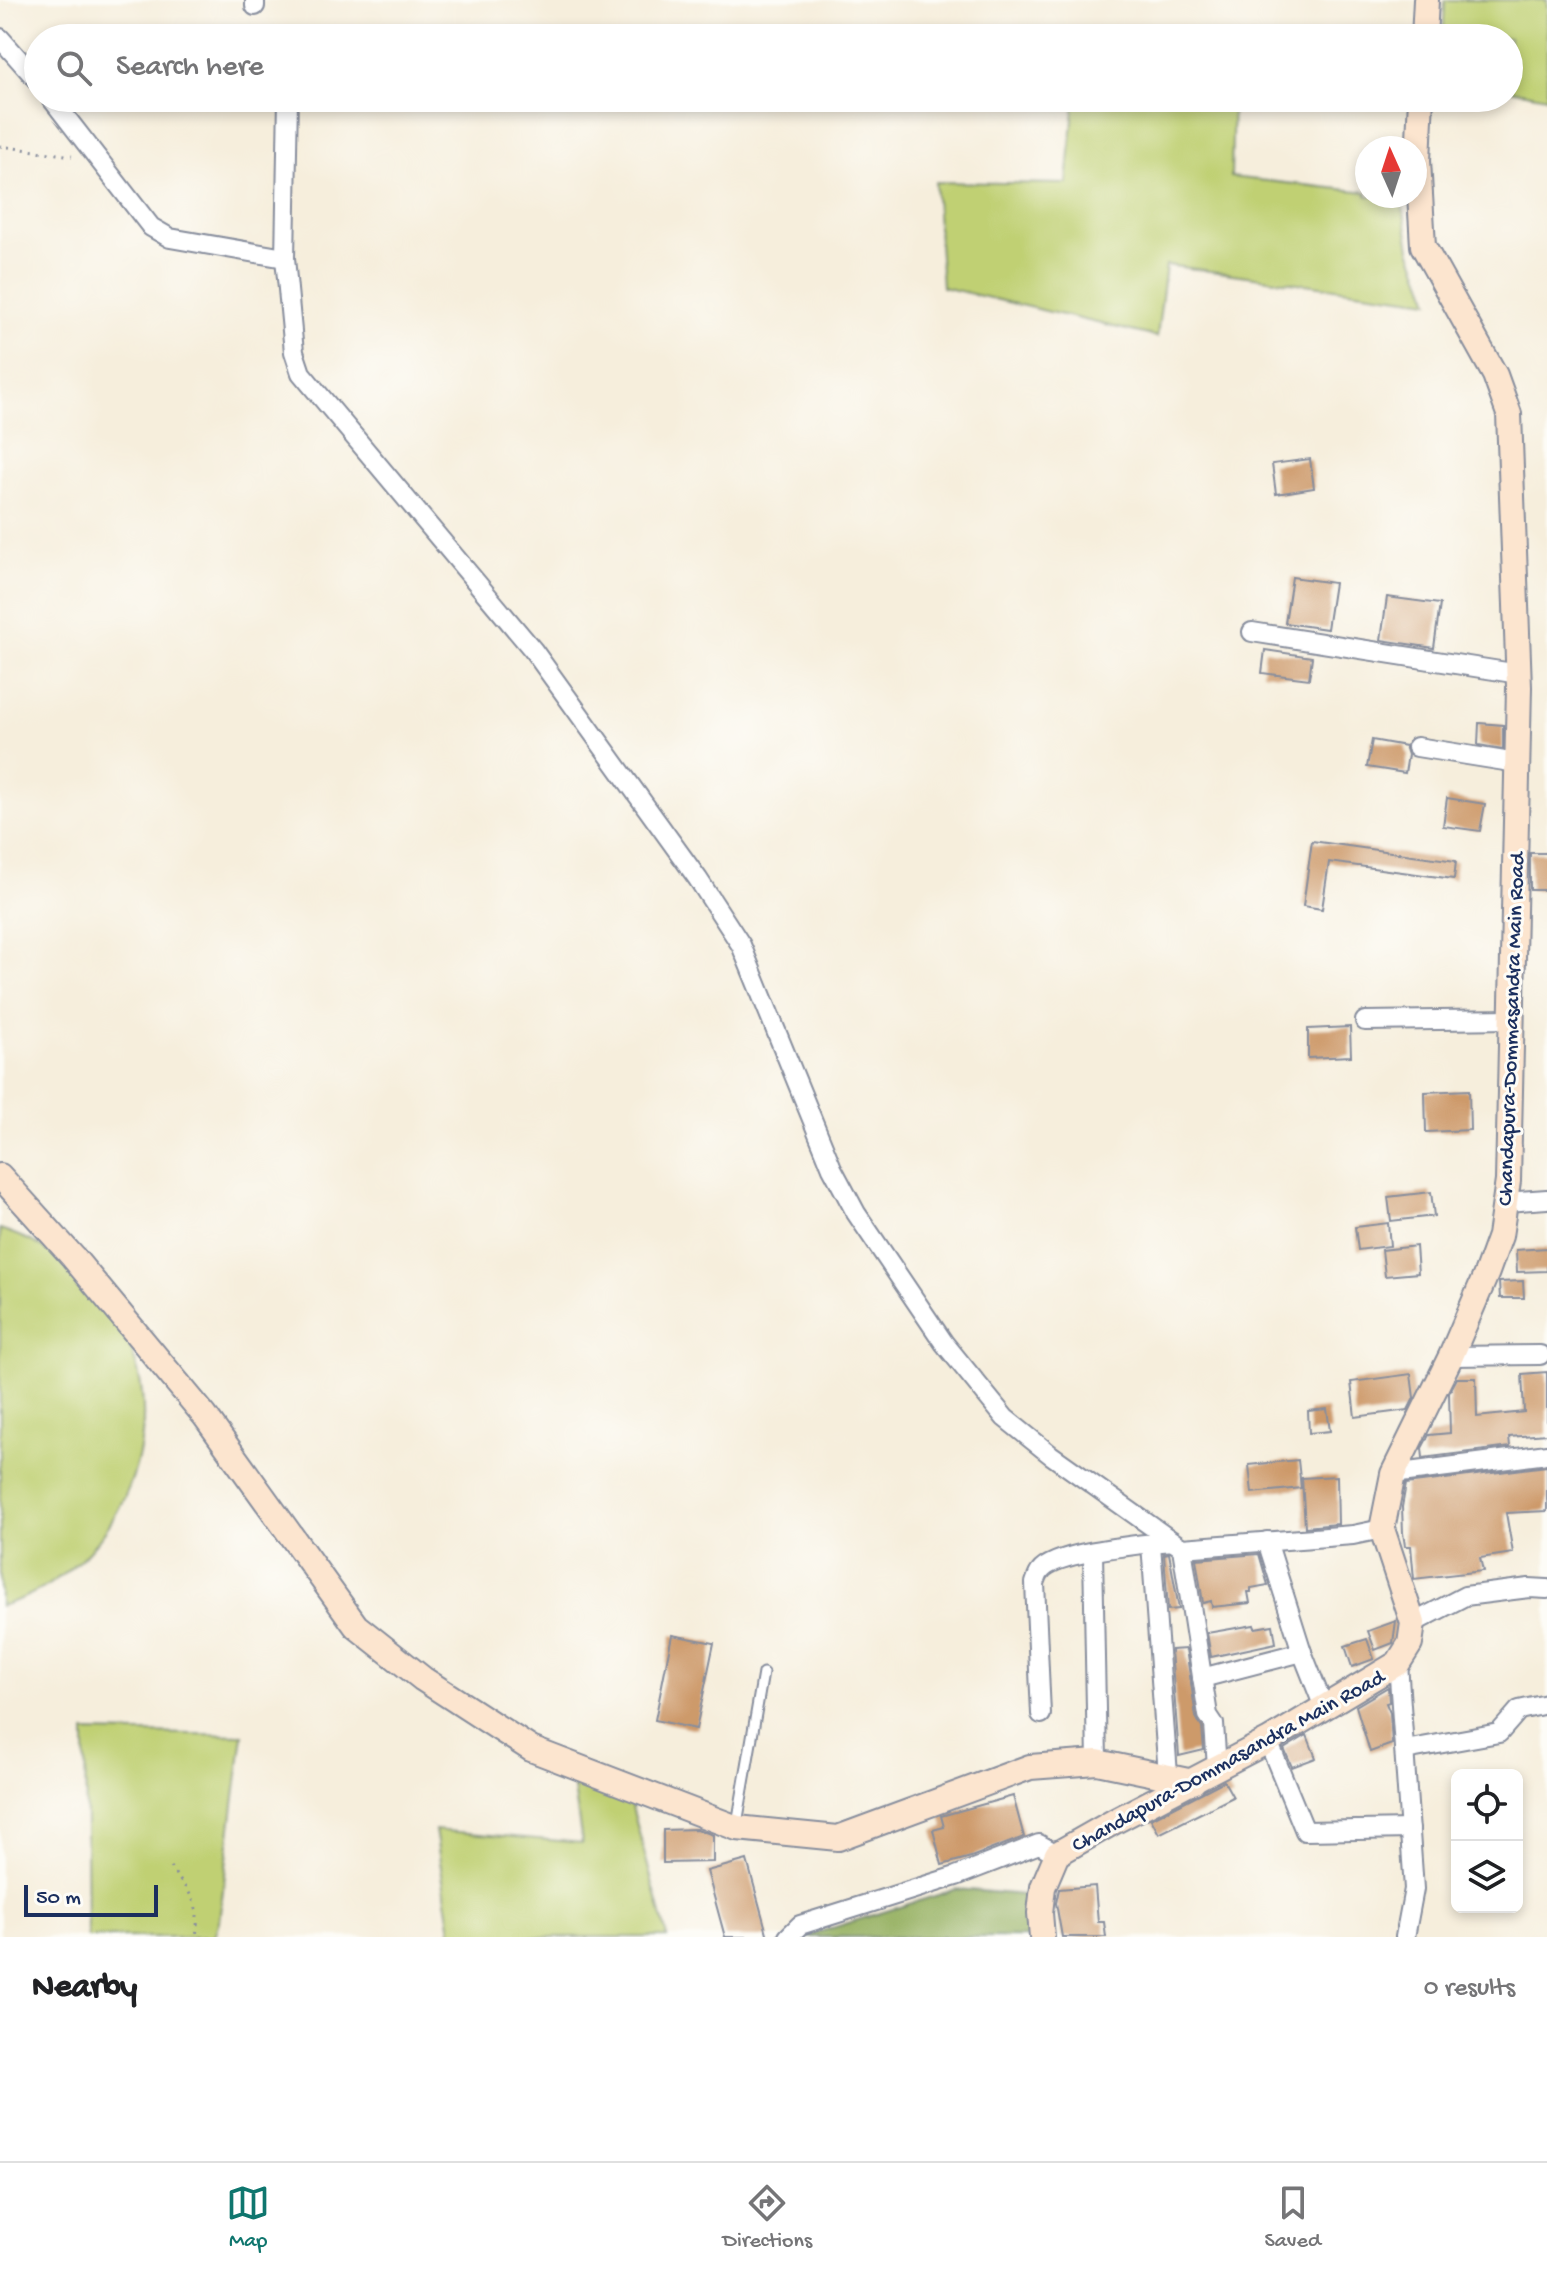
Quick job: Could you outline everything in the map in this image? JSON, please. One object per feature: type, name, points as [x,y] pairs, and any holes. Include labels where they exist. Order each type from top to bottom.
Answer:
[{"type":"main road","points":[[1425,24],[1426,0]]},
{"type":"main road","name":"Chandapura-Dommasandra Main Road","points":[[1042,1937],[1040,1913],[1043,1887],[1057,1854],[1268,1741],[1323,1705],[1398,1663],[1410,1644],[1413,1623],[1382,1529],[1393,1474],[1451,1356],[1496,1248],[1508,1181],[1519,674],[1509,414],[1495,375],[1423,246],[1418,160],[1420,112]]},
{"type":"main road","points":[[0,1176],[73,1257],[205,1416],[356,1626],[423,1679],[531,1749],[737,1828],[838,1838],[1030,1767],[1097,1762],[1193,1782]]},
{"type":"street","points":[[0,38],[24,65]]},
{"type":"street","points":[[62,112],[151,227],[170,238],[285,258]]},
{"type":"street","points":[[288,112],[285,258],[294,352],[301,373],[533,650],[698,879],[741,945],[832,1168],[856,1213],[944,1343],[1005,1418],[1051,1455],[1177,1545],[1208,1715],[1214,1724],[1217,1768]]},
{"type":"street","points":[[1252,632],[1519,674]]},
{"type":"street","points":[[1417,747],[1517,763]]},
{"type":"street","points":[[1365,1021],[1511,1019]]},
{"type":"street","points":[[1505,1202],[1547,1199]]},
{"type":"street","points":[[1451,1356],[1540,1355]]},
{"type":"street","points":[[1393,1474],[1547,1454]]},
{"type":"street","points":[[1041,1714],[1035,1583],[1039,1572],[1051,1563],[1093,1552],[1151,1544],[1267,1541],[1353,1535],[1382,1529]]},
{"type":"street","points":[[1267,1541],[1302,1652],[1323,1705]]},
{"type":"street","points":[[1151,1544],[1168,1775]]},
{"type":"street","points":[[1093,1552],[1097,1762]]},
{"type":"street","points":[[1413,1623],[1465,1596],[1529,1588],[1547,1589]]},
{"type":"street","points":[[1202,1678],[1302,1652]]},
{"type":"street","points":[[1398,1663],[1414,1889],[1400,1936]]},
{"type":"street","points":[[1405,1750],[1499,1733],[1519,1710],[1547,1704]]},
{"type":"street","points":[[1268,1741],[1305,1831],[1410,1829]]},
{"type":"street","points":[[788,1937],[800,1925],[956,1876],[1039,1844],[1057,1854]]},
{"type":"lane","points":[[737,1828],[736,1818],[763,1673]]},
{"type":"path","points":[[0,146],[100,160]]},
{"type":"path","points":[[170,1867],[197,1905],[196,1937]]},
{"type":"green space","points":[[1445,0],[1547,0],[1547,97],[1523,93],[1523,24],[1444,24]]},
{"type":"green space","points":[[1074,112],[1233,112],[1231,177],[1355,191],[1355,208],[1403,208],[1410,249],[1430,301],[1166,265],[1157,337],[942,287],[935,182],[1067,184]]},
{"type":"green space","points":[[0,1229],[52,1254],[117,1322],[138,1373],[143,1415],[138,1457],[124,1497],[103,1534],[74,1565],[40,1590],[0,1606]]},
{"type":"green space","points":[[85,1732],[243,1735],[219,1921],[214,1937],[87,1937]]},
{"type":"green space","points":[[573,1782],[631,1803],[667,1937],[452,1937],[435,1830],[582,1843]]},
{"type":"green space","points":[[957,1889],[1034,1896],[1032,1937],[803,1937]]},
{"type":"building","points":[[1310,459],[1314,488],[1276,494],[1272,464]]},
{"type":"building","points":[[1292,577],[1334,583],[1327,629],[1285,623]]},
{"type":"building","points":[[1387,597],[1440,604],[1434,648],[1381,640]]},
{"type":"building","points":[[1265,650],[1312,657],[1309,679],[1262,673]]},
{"type":"building","points":[[1479,723],[1503,725],[1503,749],[1478,745]]},
{"type":"building","points":[[1372,740],[1405,746],[1408,755],[1405,773],[1367,767]]},
{"type":"building","points":[[1447,798],[1485,804],[1480,831],[1443,826]]},
{"type":"building","points":[[1312,841],[1456,861],[1454,879],[1329,862],[1322,909],[1303,906]]},
{"type":"building","points":[[1530,853],[1547,853],[1547,890],[1530,890]]},
{"type":"building","points":[[1350,1027],[1351,1056],[1308,1058],[1308,1029]]},
{"type":"building","points":[[1469,1090],[1470,1130],[1426,1132],[1425,1092]]},
{"type":"building","points":[[1431,1192],[1434,1216],[1391,1221],[1388,1197]]},
{"type":"building","points":[[1388,1223],[1390,1246],[1358,1250],[1355,1227]]},
{"type":"building","points":[[1416,1246],[1418,1273],[1385,1276],[1382,1250]]},
{"type":"building","points":[[1547,1248],[1547,1271],[1517,1272],[1516,1250]]},
{"type":"building","points":[[1523,1281],[1524,1298],[1500,1298],[1499,1282]]},
{"type":"building","points":[[1547,1372],[1547,1434],[1509,1437],[1510,1447],[1423,1458],[1422,1448],[1429,1435],[1450,1433],[1449,1393],[1457,1378],[1476,1378],[1477,1417],[1524,1412],[1522,1374]]},
{"type":"building","points":[[1411,1374],[1414,1398],[1408,1410],[1355,1417],[1351,1382]]},
{"type":"building","points":[[1327,1409],[1330,1431],[1309,1433],[1308,1411]]},
{"type":"building","points":[[1298,1460],[1301,1488],[1252,1493],[1249,1465]]},
{"type":"building","points":[[1547,1466],[1547,1511],[1506,1513],[1513,1553],[1480,1558],[1483,1571],[1414,1579],[1411,1546],[1405,1546],[1403,1533],[1402,1507],[1406,1484]]},
{"type":"building","points":[[1337,1476],[1338,1524],[1305,1527],[1302,1478]]},
{"type":"building","points":[[1169,1553],[1179,1609],[1168,1610],[1164,1554]]},
{"type":"building","points":[[1259,1554],[1268,1585],[1251,1588],[1248,1592],[1250,1603],[1212,1607],[1211,1601],[1203,1603],[1196,1559]]},
{"type":"building","points":[[1396,1621],[1393,1643],[1375,1650],[1368,1631]]},
{"type":"building","points":[[1254,1625],[1255,1628],[1273,1625],[1276,1643],[1211,1657],[1207,1633]]},
{"type":"building","points":[[672,1635],[714,1643],[696,1729],[655,1720]]},
{"type":"building","points":[[1367,1639],[1374,1659],[1352,1667],[1345,1646]]},
{"type":"building","points":[[1186,1649],[1204,1750],[1179,1756],[1171,1650]]},
{"type":"building","points":[[1388,1687],[1389,1702],[1386,1703],[1390,1713],[1392,1744],[1370,1752],[1356,1706]]},
{"type":"building","points":[[1307,1735],[1316,1758],[1292,1767],[1284,1749]]},
{"type":"building","points":[[1224,1781],[1233,1797],[1159,1834],[1151,1819]]},
{"type":"building","points":[[1013,1796],[1024,1837],[942,1865],[933,1830],[944,1827],[941,1816]]},
{"type":"building","points":[[697,1829],[713,1835],[713,1862],[663,1863],[663,1830]]},
{"type":"building","points":[[747,1860],[768,1937],[725,1937],[707,1871]]},
{"type":"building","points":[[1095,1886],[1098,1922],[1104,1922],[1106,1937],[1062,1937],[1056,1903],[1059,1889]]}]
